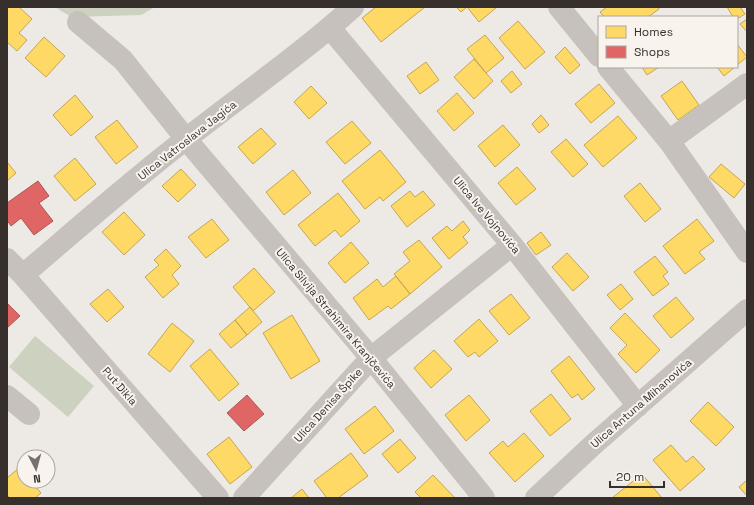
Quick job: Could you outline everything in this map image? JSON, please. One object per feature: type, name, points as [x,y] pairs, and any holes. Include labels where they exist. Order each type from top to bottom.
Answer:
[{"type":"street","name":"Ulica Vatroslava Jagića","points":[[22,275],[186,138],[244,96],[330,28],[353,7]]},
{"type":"street","points":[[559,7],[598,55]]},
{"type":"street","name":"Ulica Silvija Strahimira Kranjčevića","points":[[78,22],[123,60],[186,138],[371,358],[484,498]]},
{"type":"street","name":"Ulica Ive Vojnovića","points":[[330,28],[512,245],[638,406]]},
{"type":"street","points":[[609,68],[668,140],[747,252]]},
{"type":"street","points":[[668,140],[747,84]]},
{"type":"street","name":"Ulica Denisa Špike","points":[[244,498],[371,358],[512,245]]},
{"type":"street","points":[[7,260],[22,275]]},
{"type":"street","name":"Put Dikla","points":[[22,275],[218,498]]},
{"type":"street","name":"Ulica Antuna Mihanovića","points":[[536,498],[747,310]]},
{"type":"street","points":[[7,396],[29,414]]},
{"type":"green space","points":[[55,7],[155,7],[141,15],[71,17]]},
{"type":"green space","points":[[35,336],[94,386],[68,417],[9,367]]},
{"type":"building: Homes","points":[[7,7],[19,7],[32,19],[19,33],[27,40],[17,51],[7,42]]},
{"type":"building: Homes","points":[[376,7],[425,7],[381,42],[362,18]]},
{"type":"building: Homes","points":[[456,7],[467,7],[461,12]]},
{"type":"building: Homes","points":[[467,7],[497,7],[479,22]]},
{"type":"building: Homes","points":[[607,7],[658,7],[659,9],[649,16],[603,16],[600,12]]},
{"type":"building: Homes","points":[[727,7],[740,7],[745,14],[738,18],[738,16],[732,16]]},
{"type":"building: Homes","points":[[747,19],[747,32],[740,24]]},
{"type":"building: Homes","points":[[518,21],[545,52],[525,69],[499,38]]},
{"type":"building: Homes","points":[[485,35],[504,58],[486,73],[467,49]]},
{"type":"building: Homes","points":[[44,37],[65,56],[46,77],[25,58]]},
{"type":"building: Homes","points":[[738,45],[747,57],[738,64]]},
{"type":"building: Homes","points":[[565,47],[580,65],[570,74],[555,57]]},
{"type":"building: Homes","points":[[474,59],[493,81],[474,99],[454,77]]},
{"type":"building: Homes","points":[[426,62],[439,80],[420,94],[407,76]]},
{"type":"building: Homes","points":[[643,68],[658,68],[647,75]]},
{"type":"building: Homes","points":[[718,68],[734,68],[724,76]]},
{"type":"building: Homes","points":[[512,71],[522,84],[511,93],[501,81]]},
{"type":"building: Homes","points":[[682,81],[699,105],[678,120],[661,96]]},
{"type":"building: Homes","points":[[599,84],[615,103],[591,123],[575,104]]},
{"type":"building: Homes","points":[[311,86],[327,103],[309,119],[294,102]]},
{"type":"building: Homes","points":[[457,93],[474,113],[454,131],[437,111]]},
{"type":"building: Homes","points":[[75,95],[93,117],[71,136],[53,115]]},
{"type":"building: Homes","points":[[541,115],[549,125],[539,133],[532,124]]},
{"type":"building: Homes","points":[[618,116],[637,138],[603,167],[584,145]]},
{"type":"building: Homes","points":[[117,120],[138,147],[116,164],[95,137]]},
{"type":"building: Homes","points":[[352,121],[371,143],[345,164],[326,142]]},
{"type":"building: Homes","points":[[503,125],[520,145],[495,167],[478,146]]},
{"type":"building: Homes","points":[[261,128],[276,144],[253,164],[238,147]]},
{"type":"building: Homes","points":[[566,139],[588,164],[573,177],[551,152]]},
{"type":"building: Homes","points":[[380,150],[406,182],[383,201],[380,197],[365,209],[342,181]]},
{"type":"building: Homes","points":[[75,158],[96,184],[75,201],[54,176]]},
{"type":"building: Homes","points":[[7,162],[16,173],[7,181]]},
{"type":"building: Homes","points":[[721,164],[745,184],[734,198],[709,177]]},
{"type":"building: Homes","points":[[517,167],[536,189],[516,205],[498,183]]},
{"type":"building: Homes","points":[[181,169],[196,185],[178,202],[162,186]]},
{"type":"building: Homes","points":[[293,170],[311,193],[284,215],[266,192]]},
{"type":"building: Homes","points":[[640,183],[661,209],[645,222],[624,196]]},
{"type":"building: Homes","points":[[410,191],[415,197],[423,191],[435,205],[407,227],[391,206]]},
{"type":"building: Homes","points":[[338,193],[360,221],[341,237],[335,230],[315,246],[298,225]]},
{"type":"building: Homes","points":[[124,212],[145,235],[124,255],[102,232]]},
{"type":"building: Homes","points":[[212,219],[229,240],[206,258],[188,237]]},
{"type":"building: Homes","points":[[697,219],[714,241],[699,252],[705,259],[685,274],[663,246]]},
{"type":"building: Homes","points":[[463,221],[470,230],[463,237],[468,243],[449,259],[432,238],[447,226],[452,231]]},
{"type":"building: Homes","points":[[541,232],[551,245],[536,255],[527,243]]},
{"type":"building: Homes","points":[[419,240],[442,267],[410,294],[394,274],[410,261],[403,252]]},
{"type":"building: Homes","points":[[351,242],[369,263],[345,283],[328,263]]},
{"type":"building: Homes","points":[[166,249],[181,266],[172,275],[179,284],[163,298],[145,277],[159,265],[154,260]]},
{"type":"building: Homes","points":[[567,253],[589,277],[573,291],[552,267]]},
{"type":"building: Homes","points":[[655,256],[668,272],[663,276],[669,284],[653,296],[634,272]]},
{"type":"building: Homes","points":[[254,268],[275,292],[253,311],[233,287]]},
{"type":"building: Homes","points":[[396,276],[410,294],[391,309],[388,306],[369,320],[353,298],[377,279],[383,287]]},
{"type":"building: Homes","points":[[621,284],[633,299],[620,310],[607,295]]},
{"type":"building: Homes","points":[[108,289],[124,307],[107,322],[90,304]]},
{"type":"building: Homes","points":[[511,294],[530,318],[509,335],[489,311]]},
{"type":"building: Homes","points":[[676,297],[694,319],[671,338],[653,316]]},
{"type":"building: Homes","points":[[250,307],[262,322],[247,335],[235,320]]},
{"type":"building: Homes","points":[[625,313],[660,350],[636,373],[618,354],[627,345],[610,328]]},
{"type":"building: Homes","points":[[292,315],[320,361],[291,379],[263,333]]},
{"type":"building: Homes","points":[[479,319],[498,341],[479,357],[475,352],[468,357],[454,341]]},
{"type":"building: Homes","points":[[235,320],[247,335],[231,348],[219,334]]},
{"type":"building: Homes","points":[[172,323],[194,341],[170,372],[148,354]]},
{"type":"building: Homes","points":[[210,349],[239,384],[219,401],[190,366]]},
{"type":"building: Homes","points":[[434,350],[452,369],[431,388],[414,368]]},
{"type":"building: Homes","points":[[569,356],[595,389],[582,400],[578,394],[572,398],[551,371]]},
{"type":"building: Homes","points":[[551,394],[571,419],[550,436],[530,411]]},
{"type":"building: Homes","points":[[469,395],[490,420],[466,441],[445,415]]},
{"type":"building: Homes","points":[[708,402],[734,427],[716,446],[690,421]]},
{"type":"building: Homes","points":[[375,406],[394,431],[364,454],[345,429]]},
{"type":"building: Homes","points":[[524,433],[544,456],[515,482],[489,453],[503,441],[508,447]]},
{"type":"building: Homes","points":[[229,437],[252,467],[230,484],[207,454]]},
{"type":"building: Homes","points":[[400,439],[416,458],[398,473],[382,454]]},
{"type":"building: Homes","points":[[671,445],[686,462],[693,456],[705,469],[680,491],[653,460]]},
{"type":"building: Homes","points":[[351,453],[368,476],[338,498],[327,498],[314,481]]},
{"type":"building: Homes","points":[[16,470],[16,489],[38,489],[41,493],[35,498],[10,498],[7,495],[7,478]]},
{"type":"building: Homes","points":[[642,474],[662,498],[612,498]]},
{"type":"building: Homes","points":[[433,475],[455,498],[421,498],[415,492]]},
{"type":"building: Homes","points":[[747,480],[747,496],[739,487]]},
{"type":"building: Homes","points":[[302,489],[309,498],[291,498]]},
{"type":"building: Shops","points":[[38,181],[49,196],[39,203],[53,221],[34,235],[21,218],[11,226],[7,220],[7,203]]},
{"type":"building: Shops","points":[[7,303],[20,316],[7,328]]},
{"type":"building: Shops","points":[[247,395],[264,414],[244,431],[227,413]]}]
